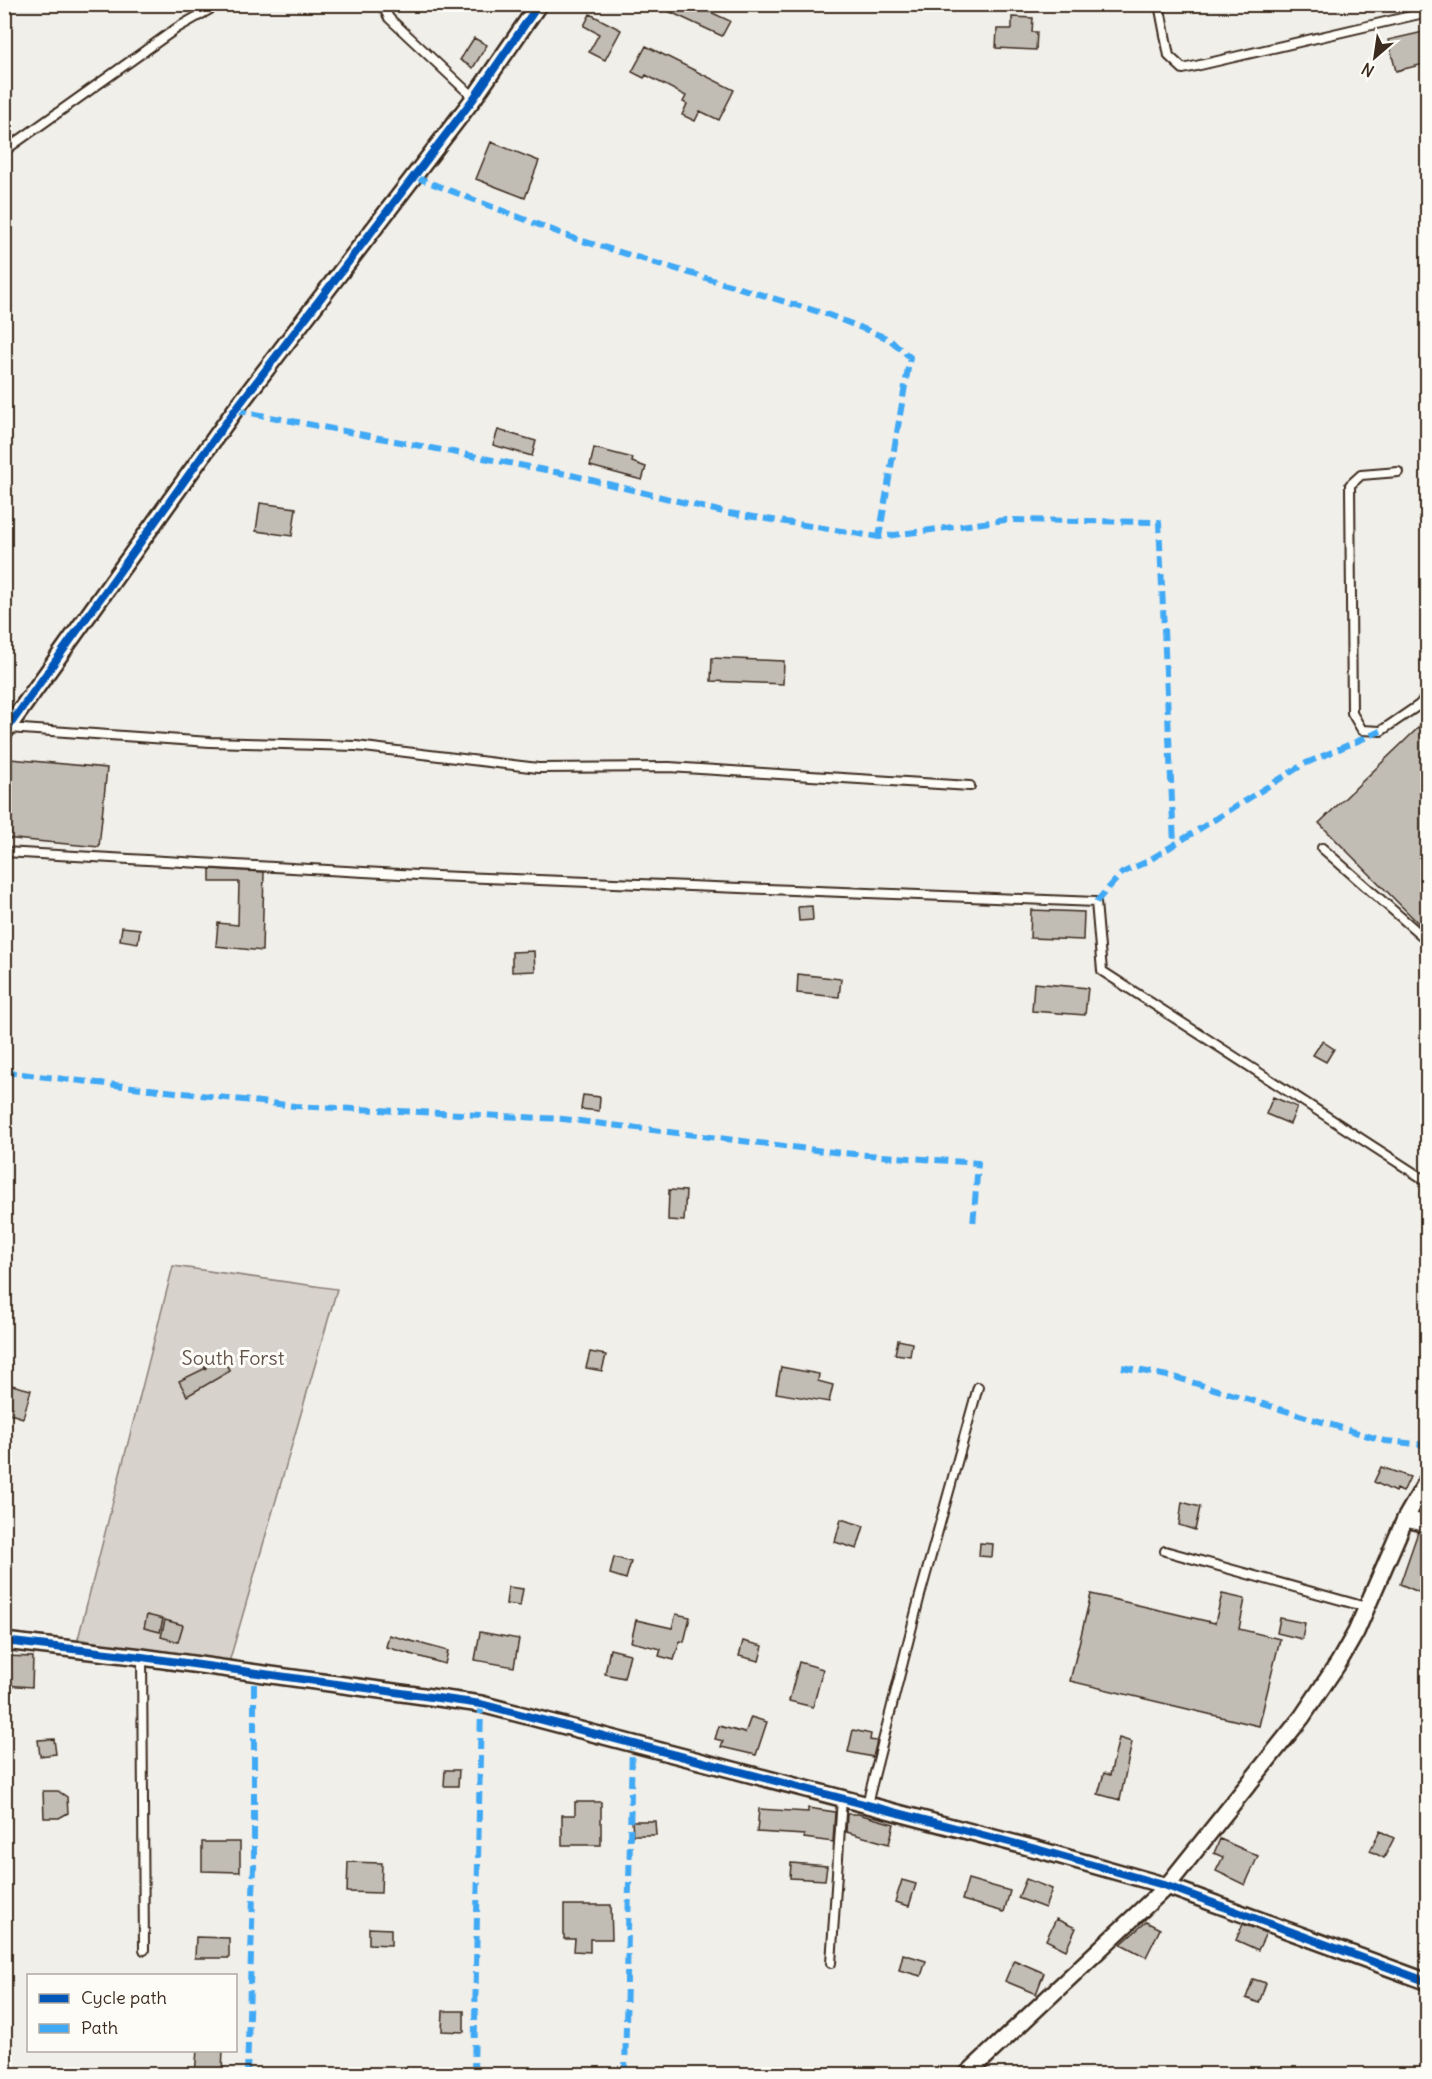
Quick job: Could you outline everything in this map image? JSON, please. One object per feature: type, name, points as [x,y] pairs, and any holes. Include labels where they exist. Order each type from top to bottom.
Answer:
[{"type":"street","points":[[6,730],[235,410],[474,98],[539,4]]},
{"type":"street","points":[[967,2074],[1167,1886],[1302,1717],[1356,1632],[1405,1519],[1428,1479]]},
{"type":"street","points":[[1405,1519],[1428,1524]]},
{"type":"street","points":[[4,1641],[142,1657],[481,1704],[867,1804],[1167,1886],[1428,1982]]},
{"type":"lane","points":[[4,151],[177,28],[219,4]]},
{"type":"lane","points":[[382,4],[389,18],[474,98]]},
{"type":"lane","points":[[1159,4],[1169,56],[1183,69],[1428,12]]},
{"type":"lane","points":[[1398,472],[1361,475],[1350,485],[1352,713],[1362,730],[1381,731],[1419,705],[1428,695]]},
{"type":"lane","points":[[6,730],[210,742],[356,746],[538,768],[669,767],[970,786]]},
{"type":"lane","points":[[1322,848],[1428,941]]},
{"type":"lane","points":[[4,852],[436,876],[1096,902],[1102,971],[1428,1182]]},
{"type":"lane","points":[[867,1804],[919,1599],[978,1388]]},
{"type":"lane","points":[[1165,1551],[1366,1607]]},
{"type":"lane","points":[[142,1657],[144,1950]]},
{"type":"lane","points":[[831,1963],[842,1798]]},
{"type":"green space","name":"South Forst","points":[[173,1266],[337,1289],[228,1666],[78,1639]]},
{"type":"building","points":[[653,4],[706,4],[704,9],[730,21],[722,36]]},
{"type":"building","points":[[590,14],[621,30],[605,60],[589,52],[599,34],[584,26]]},
{"type":"building","points":[[1012,17],[1033,18],[1032,32],[1037,32],[1036,50],[996,48],[997,29],[1012,29]]},
{"type":"building","points":[[1428,31],[1428,63],[1396,71],[1388,40]]},
{"type":"building","points":[[474,38],[487,45],[473,68],[460,60]]},
{"type":"building","points":[[646,46],[734,90],[719,120],[700,111],[695,121],[682,115],[687,104],[683,102],[686,96],[646,75],[644,78],[632,72]]},
{"type":"building","points":[[491,142],[539,161],[525,198],[476,179]]},
{"type":"building","points":[[498,430],[536,441],[532,456],[493,445]]},
{"type":"building","points":[[594,448],[633,458],[632,462],[646,467],[642,480],[590,466]]},
{"type":"building","points":[[260,503],[296,508],[292,536],[256,531]]},
{"type":"building","points":[[712,658],[784,661],[783,684],[711,681]]},
{"type":"building","points":[[1419,727],[1428,736],[1428,933],[1319,823]]},
{"type":"building","points":[[10,759],[107,768],[99,847],[4,838]]},
{"type":"building","points":[[210,869],[264,872],[262,951],[216,946],[218,923],[238,925],[239,882],[210,882]]},
{"type":"building","points":[[812,906],[813,920],[799,921],[798,907]]},
{"type":"building","points":[[1031,910],[1084,912],[1083,940],[1030,938]]},
{"type":"building","points":[[122,927],[140,929],[138,943],[120,940]]},
{"type":"building","points":[[534,951],[535,971],[512,972],[512,952]]},
{"type":"building","points":[[798,974],[841,979],[839,997],[797,993]]},
{"type":"building","points":[[1034,983],[1088,988],[1085,1015],[1032,1011]]},
{"type":"building","points":[[1322,1041],[1334,1049],[1326,1062],[1313,1055]]},
{"type":"building","points":[[583,1095],[600,1097],[599,1111],[581,1109]]},
{"type":"building","points":[[1273,1097],[1297,1107],[1290,1124],[1266,1114]]},
{"type":"building","points":[[669,1190],[686,1191],[684,1221],[668,1220]]},
{"type":"building","points":[[898,1340],[912,1343],[910,1356],[895,1354]]},
{"type":"building","points":[[590,1352],[606,1355],[602,1371],[586,1368]]},
{"type":"building","points":[[220,1355],[230,1371],[187,1396],[179,1381],[206,1368],[204,1365]]},
{"type":"building","points":[[781,1367],[819,1374],[818,1381],[833,1385],[829,1402],[776,1393]]},
{"type":"building","points":[[4,1383],[31,1390],[23,1418],[4,1412]]},
{"type":"building","points":[[1381,1467],[1410,1477],[1403,1492],[1396,1489],[1395,1492],[1374,1482]]},
{"type":"building","points":[[1182,1502],[1200,1507],[1195,1530],[1179,1525]]},
{"type":"building","points":[[841,1519],[864,1526],[857,1549],[835,1542]]},
{"type":"building","points":[[1418,1532],[1428,1534],[1428,1596],[1400,1584]]},
{"type":"building","points":[[980,1543],[993,1544],[992,1557],[979,1556]]},
{"type":"building","points":[[614,1557],[631,1562],[626,1579],[610,1574]]},
{"type":"building","points":[[508,1587],[523,1589],[520,1606],[506,1604]]},
{"type":"building","points":[[1091,1594],[1215,1623],[1222,1594],[1245,1599],[1239,1629],[1280,1639],[1259,1726],[1070,1681]]},
{"type":"building","points":[[676,1614],[690,1617],[684,1642],[680,1641],[674,1660],[659,1656],[661,1649],[631,1642],[636,1620],[672,1628]]},
{"type":"building","points":[[147,1615],[163,1619],[160,1632],[144,1628]]},
{"type":"building","points":[[1280,1618],[1305,1623],[1302,1639],[1277,1633]]},
{"type":"building","points":[[165,1620],[183,1625],[178,1642],[161,1637]]},
{"type":"building","points":[[480,1632],[519,1639],[514,1667],[475,1660]]},
{"type":"building","points":[[389,1635],[448,1651],[445,1664],[386,1647]]},
{"type":"building","points":[[743,1641],[763,1646],[759,1661],[739,1656]]},
{"type":"building","points":[[610,1649],[630,1654],[624,1678],[605,1674]]},
{"type":"building","points":[[4,1656],[33,1657],[32,1687],[4,1685]]},
{"type":"building","points":[[799,1662],[823,1669],[813,1707],[789,1701]]},
{"type":"building","points":[[751,1717],[767,1722],[756,1755],[721,1747],[723,1741],[715,1739],[719,1726],[745,1733]]},
{"type":"building","points":[[853,1730],[871,1734],[870,1740],[877,1741],[873,1757],[848,1752]]},
{"type":"building","points":[[1119,1738],[1132,1742],[1120,1800],[1098,1794],[1104,1773],[1110,1775]]},
{"type":"building","points":[[54,1739],[56,1754],[40,1756],[38,1740]]},
{"type":"building","points":[[445,1770],[459,1770],[458,1786],[444,1786]]},
{"type":"building","points":[[43,1791],[58,1791],[67,1797],[68,1813],[59,1818],[44,1818]]},
{"type":"building","points":[[575,1802],[601,1802],[601,1845],[562,1845],[562,1815],[575,1815]]},
{"type":"building","points":[[808,1808],[835,1812],[833,1842],[804,1838],[804,1835],[757,1832],[759,1809],[808,1812]]},
{"type":"building","points":[[847,1814],[858,1814],[894,1824],[889,1844],[846,1832]]},
{"type":"building","points":[[632,1821],[655,1821],[656,1835],[633,1835]]},
{"type":"building","points":[[1380,1831],[1394,1838],[1384,1858],[1370,1851]]},
{"type":"building","points":[[1220,1839],[1258,1856],[1245,1885],[1216,1871],[1223,1857],[1214,1853]]},
{"type":"building","points":[[202,1842],[240,1842],[240,1872],[202,1871]]},
{"type":"building","points":[[348,1862],[382,1863],[381,1893],[347,1892]]},
{"type":"building","points":[[791,1863],[827,1866],[825,1880],[790,1878]]},
{"type":"building","points":[[968,1879],[1010,1891],[1004,1912],[962,1900]]},
{"type":"building","points":[[1026,1879],[1052,1889],[1045,1908],[1018,1898]]},
{"type":"building","points":[[902,1880],[916,1884],[909,1906],[895,1902]]},
{"type":"building","points":[[564,1905],[611,1905],[612,1939],[590,1939],[590,1952],[574,1951],[575,1939],[564,1939]]},
{"type":"building","points":[[1056,1919],[1076,1928],[1066,1950],[1046,1940]]},
{"type":"building","points":[[1146,1922],[1160,1929],[1146,1957],[1121,1944]]},
{"type":"building","points":[[1243,1924],[1266,1933],[1258,1950],[1236,1940]]},
{"type":"building","points":[[369,1928],[391,1929],[391,1945],[369,1944]]},
{"type":"building","points":[[196,1937],[229,1938],[229,1958],[195,1958]]},
{"type":"building","points":[[903,1954],[926,1961],[921,1976],[899,1970]]},
{"type":"building","points":[[1014,1960],[1044,1973],[1036,1994],[1005,1981]]},
{"type":"building","points":[[1253,1979],[1266,1983],[1259,2003],[1246,1998]]},
{"type":"building","points":[[443,2011],[464,2011],[464,2032],[442,2031]]},
{"type":"building","points":[[197,2052],[223,2052],[222,2074],[195,2074]]},
{"type":"marked path","points":[[415,177],[573,238],[829,315],[889,339],[910,357],[879,537]]},
{"type":"marked path","points":[[235,410],[571,475],[723,512],[879,537],[1005,520],[1159,522],[1174,844]]},
{"type":"marked path","points":[[1096,902],[1122,873],[1148,861],[1304,764],[1381,731]]},
{"type":"marked path","points":[[4,1072],[295,1106],[563,1119],[841,1153],[978,1163],[973,1226]]},
{"type":"marked path","points":[[1122,1367],[1178,1378],[1385,1441],[1428,1445]]},
{"type":"marked path","points":[[247,2074],[254,1866],[254,1672]]},
{"type":"marked path","points":[[474,2074],[481,1704]]},
{"type":"marked path","points":[[625,2074],[632,1743]]},
{"type":"cycle path","points":[[4,733],[235,410],[474,98],[539,4]]},
{"type":"cycle path","points":[[4,1641],[142,1657],[481,1704],[1040,1850],[1167,1886],[1428,1982]]}]
